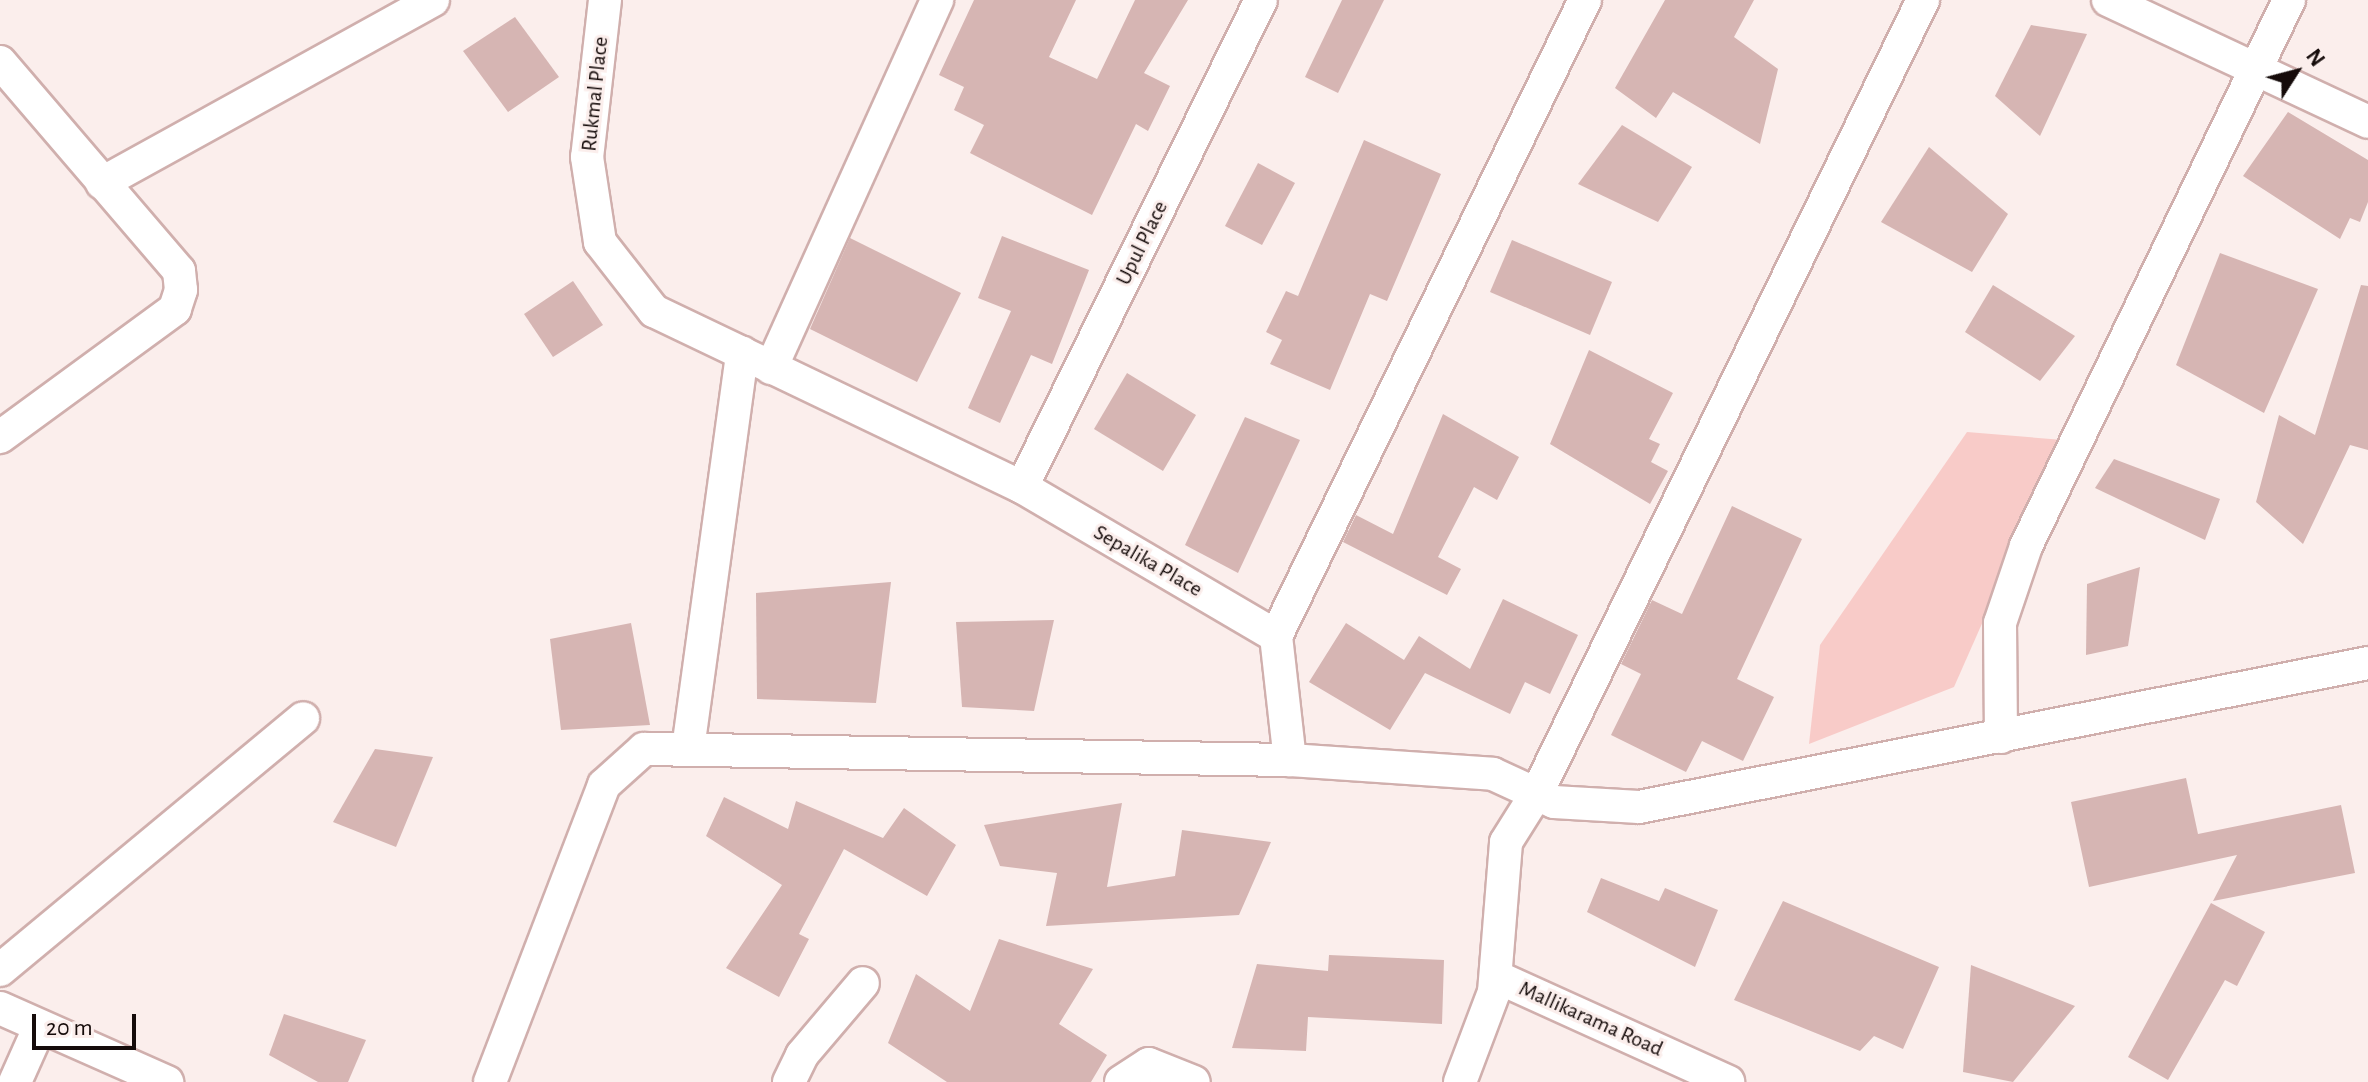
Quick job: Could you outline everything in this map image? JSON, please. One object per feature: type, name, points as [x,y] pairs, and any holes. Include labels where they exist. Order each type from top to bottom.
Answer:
[{"type":"street","points":[[102,183],[433,0]]},
{"type":"street","name":"Rukmal Place","points":[[605,0],[587,157],[600,242],[654,311],[742,353]]},
{"type":"street","points":[[771,368],[937,0]]},
{"type":"street","name":"Upul Place","points":[[1022,487],[1261,0]]},
{"type":"street","points":[[1290,760],[1276,636],[1585,0]]},
{"type":"street","points":[[1460,1082],[1497,977],[1499,865],[1516,818],[1538,791],[1923,0]]},
{"type":"street","points":[[2108,0],[2368,122]]},
{"type":"street","points":[[2001,737],[2000,623],[2026,546],[2289,0]]},
{"type":"street","points":[[0,62],[179,271],[175,309],[0,437]]},
{"type":"street","points":[[688,749],[742,353]]},
{"type":"street","name":"Sepalika Place","points":[[742,353],[1022,487],[1276,636]]},
{"type":"street","points":[[490,1082],[610,774],[644,749],[1290,760],[1493,774],[1538,791],[1554,802],[1639,807],[2001,737],[2368,659]]},
{"type":"street","points":[[0,970],[303,718]]},
{"type":"street","name":"Mallikarama Road","points":[[1497,977],[1728,1082]]},
{"type":"street","points":[[789,1082],[802,1055],[863,983]]},
{"type":"street","points":[[0,1008],[167,1082]]},
{"type":"street","points":[[15,1082],[40,1026]]},
{"type":"street","points":[[1121,1082],[1149,1064],[1194,1082]]},
{"type":"shaded area","points":[[1967,432],[2063,440],[1954,687],[1809,744],[1820,645]]},
{"type":"building","points":[[974,0],[1076,0],[1049,57],[1097,79],[1135,0],[1188,0],[1144,73],[1170,86],[1148,131],[1136,124],[1092,215],[970,153],[984,125],[954,110],[964,87],[939,75]]},
{"type":"building","points":[[1342,0],[1384,0],[1338,93],[1305,77]]},
{"type":"building","points":[[1665,0],[1754,0],[1734,37],[1778,69],[1760,144],[1673,92],[1656,118],[1615,88]]},
{"type":"building","points":[[515,17],[559,77],[508,112],[463,51]]},
{"type":"building","points":[[2031,25],[2087,34],[2040,136],[1995,96]]},
{"type":"building","points":[[2288,112],[2368,160],[2368,202],[2360,222],[2350,218],[2340,239],[2243,176]]},
{"type":"building","points":[[1622,125],[1692,167],[1658,222],[1578,184]]},
{"type":"building","points":[[1364,140],[1441,174],[1387,301],[1370,294],[1330,390],[1270,364],[1282,340],[1266,332],[1286,291],[1298,296]]},
{"type":"building","points":[[1929,147],[2008,214],[1972,272],[1881,222]]},
{"type":"building","points":[[1258,163],[1295,183],[1262,245],[1225,226]]},
{"type":"building","points":[[1002,236],[1089,270],[1052,364],[1031,355],[1000,423],[968,408],[1011,311],[978,298]]},
{"type":"building","points":[[850,238],[961,293],[917,382],[810,329]]},
{"type":"building","points":[[1512,240],[1612,282],[1590,335],[1490,292]]},
{"type":"building","points":[[2220,253],[2318,289],[2264,413],[2176,365]]},
{"type":"building","points":[[573,281],[603,325],[553,357],[524,314]]},
{"type":"building","points":[[1993,285],[2075,336],[2040,381],[1965,332]]},
{"type":"building","points":[[2361,285],[2368,286],[2368,450],[2350,445],[2303,544],[2256,502],[2279,415],[2315,435]]},
{"type":"building","points":[[1589,350],[1673,393],[1649,439],[1660,444],[1651,462],[1668,471],[1650,504],[1550,444]]},
{"type":"building","points":[[1127,373],[1196,415],[1163,471],[1094,429]]},
{"type":"building","points":[[1443,414],[1519,457],[1497,500],[1474,487],[1438,557],[1461,569],[1447,595],[1343,542],[1356,515],[1393,534]]},
{"type":"building","points":[[1245,417],[1300,440],[1238,573],[1185,545]]},
{"type":"building","points":[[2114,459],[2220,499],[2205,540],[2095,488]]},
{"type":"building","points":[[1732,506],[1802,539],[1737,679],[1774,697],[1743,761],[1702,741],[1686,772],[1611,735],[1641,674],[1621,664],[1652,600],[1682,614]]},
{"type":"building","points":[[2140,567],[2128,646],[2086,655],[2087,584]]},
{"type":"building","points":[[891,582],[876,703],[757,699],[756,593]]},
{"type":"building","points":[[1503,599],[1578,635],[1550,694],[1525,682],[1510,714],[1425,673],[1390,730],[1309,682],[1346,623],[1404,660],[1419,636],[1470,669]]},
{"type":"building","points":[[1054,620],[1034,711],[962,707],[956,622]]},
{"type":"building","points":[[631,623],[650,725],[561,730],[550,639]]},
{"type":"building","points":[[375,749],[433,757],[396,847],[333,822]]},
{"type":"building","points":[[2186,778],[2198,834],[2341,805],[2355,873],[2213,901],[2237,855],[2089,887],[2071,802]]},
{"type":"building","points":[[724,797],[788,829],[796,801],[883,838],[904,808],[956,845],[927,896],[844,849],[799,934],[809,939],[779,997],[726,968],[782,885],[706,836]]},
{"type":"building","points":[[1122,803],[1107,887],[1175,876],[1182,830],[1271,842],[1239,915],[1046,926],[1057,873],[1000,866],[984,825]]},
{"type":"building","points":[[1601,878],[1659,901],[1665,888],[1718,910],[1695,967],[1587,912]]},
{"type":"building","points":[[1783,901],[1939,967],[1903,1049],[1874,1036],[1860,1051],[1734,1000]]},
{"type":"building","points":[[2211,903],[2265,932],[2237,986],[2225,980],[2168,1080],[2128,1057]]},
{"type":"building","points":[[999,939],[1093,969],[1059,1024],[1107,1055],[1091,1082],[947,1082],[888,1043],[916,974],[970,1011]]},
{"type":"building","points":[[1329,955],[1444,960],[1442,1024],[1308,1017],[1306,1051],[1232,1048],[1257,964],[1328,971]]},
{"type":"building","points":[[1971,965],[2075,1006],[2013,1082],[1963,1072]]},
{"type":"building","points":[[284,1014],[366,1040],[348,1082],[318,1082],[269,1055]]}]
